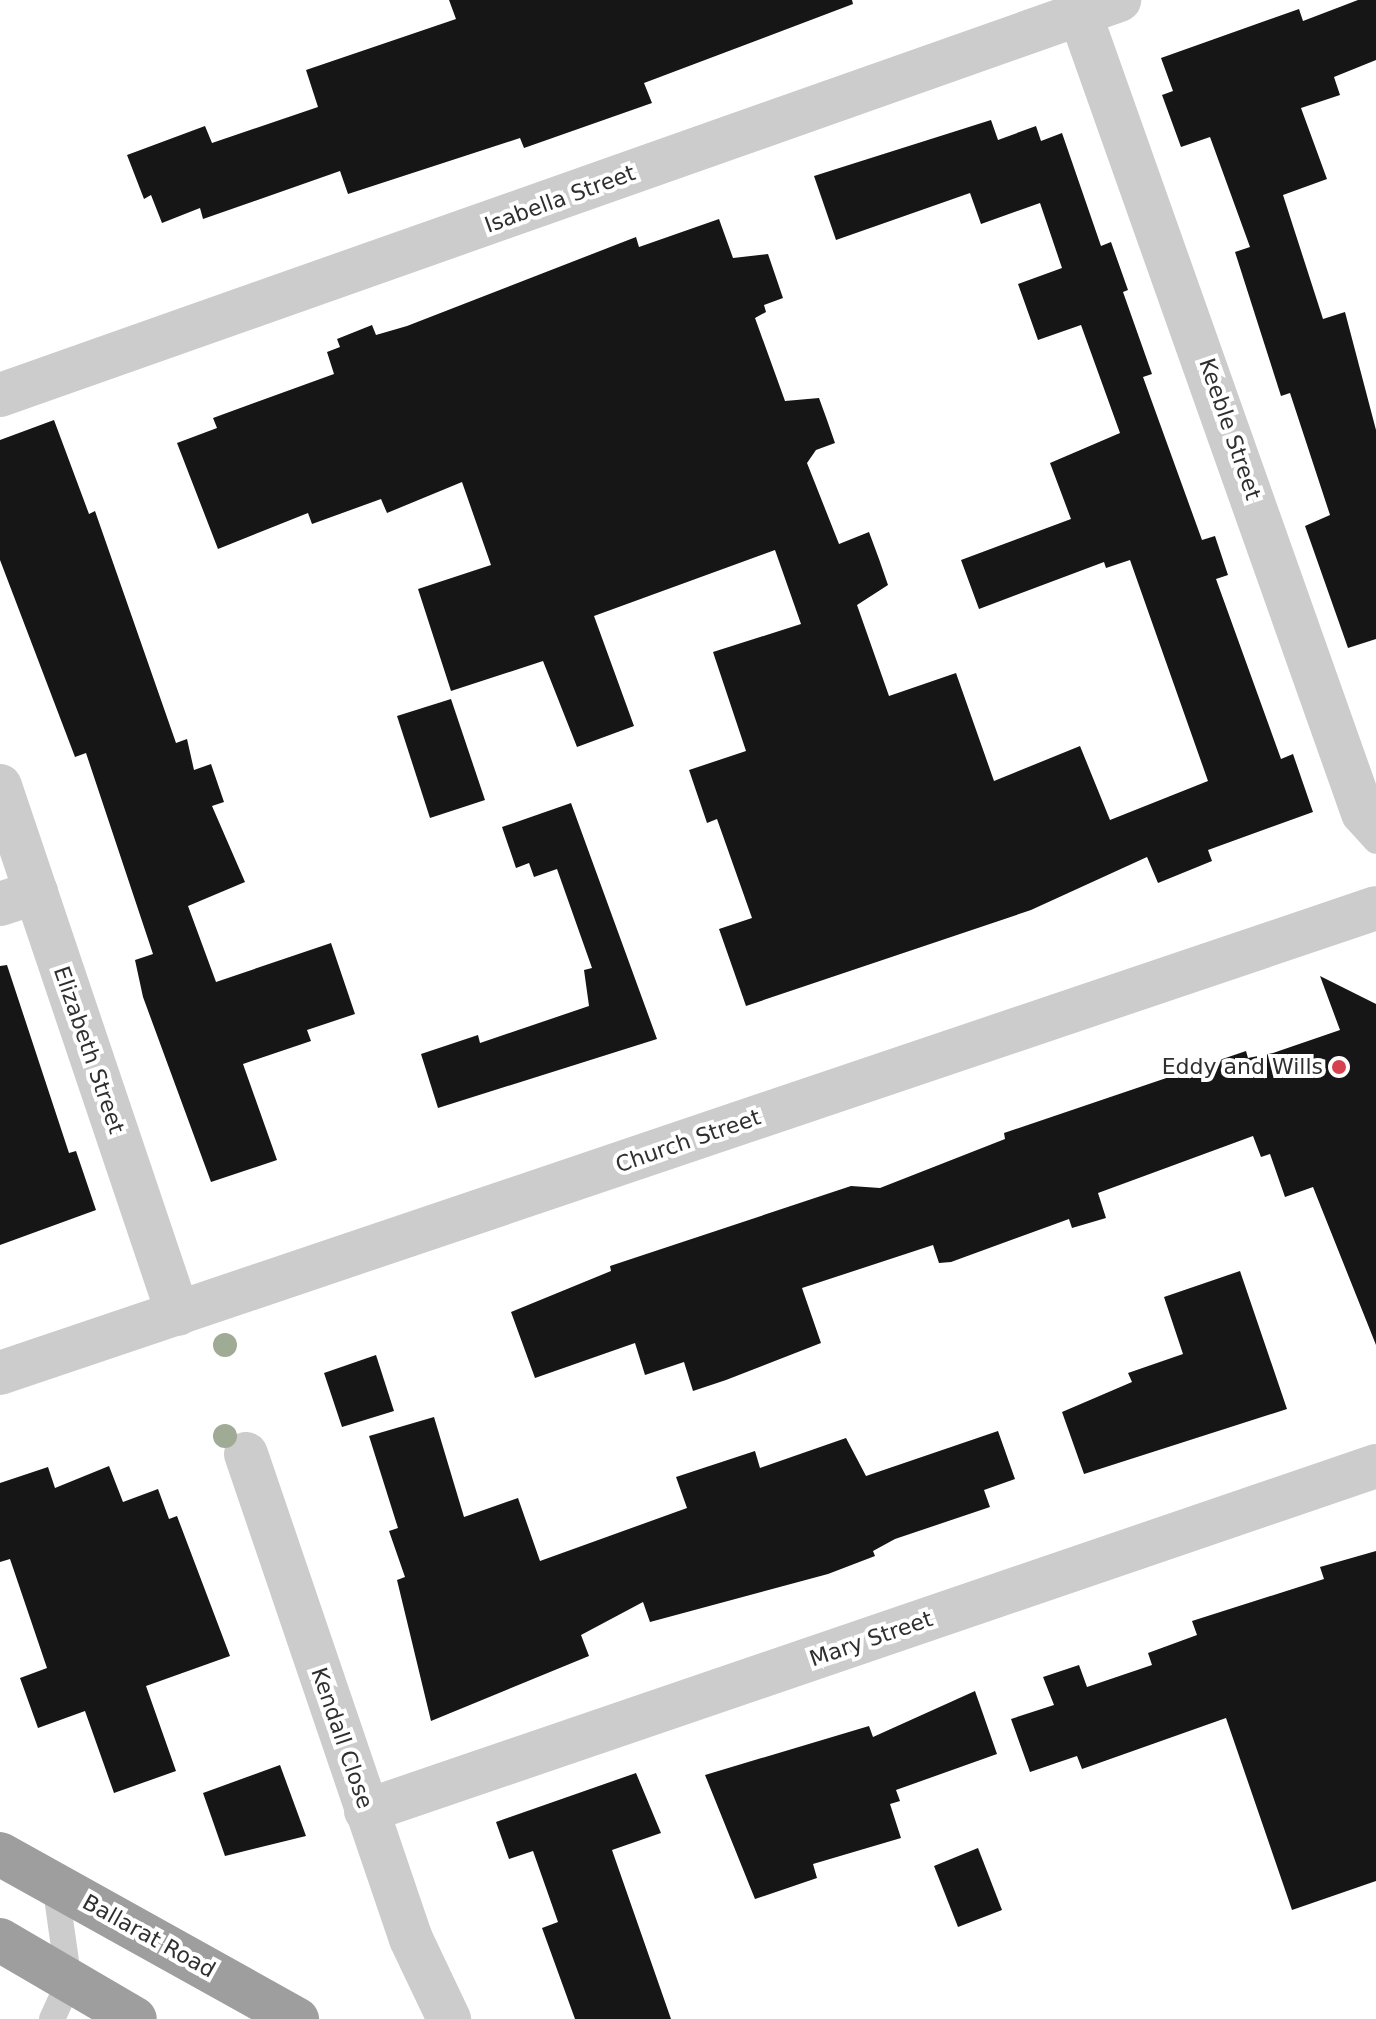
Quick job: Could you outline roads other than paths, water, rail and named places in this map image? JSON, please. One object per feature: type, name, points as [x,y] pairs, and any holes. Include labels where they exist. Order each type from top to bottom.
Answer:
[{"type":"highway","name":"Ballarat Road","points":[[0,1854],[297,2019]]},
{"type":"highway","points":[[0,1940],[61,2000],[135,2019]]},
{"type":"street","name":"Isabella Street","points":[[0,395],[1099,7]]},
{"type":"street","name":"Keeble Street","points":[[1099,7],[1369,827]]},
{"type":"street","name":"Elizabeth Street","points":[[0,786],[18,898],[178,1314]]},
{"type":"street","name":"Church Street","points":[[0,1373],[1376,908]]},
{"type":"street","name":"Kendall Close","points":[[246,1454],[411,1939],[449,2019]]},
{"type":"street","name":"Mary Street","points":[[366,1811],[1376,1466]]},
{"type":"lane","points":[[55,1884],[61,2000]]},
{"type":"place","name":"Eddy and Wills","points":[[1339,1067]]}]
